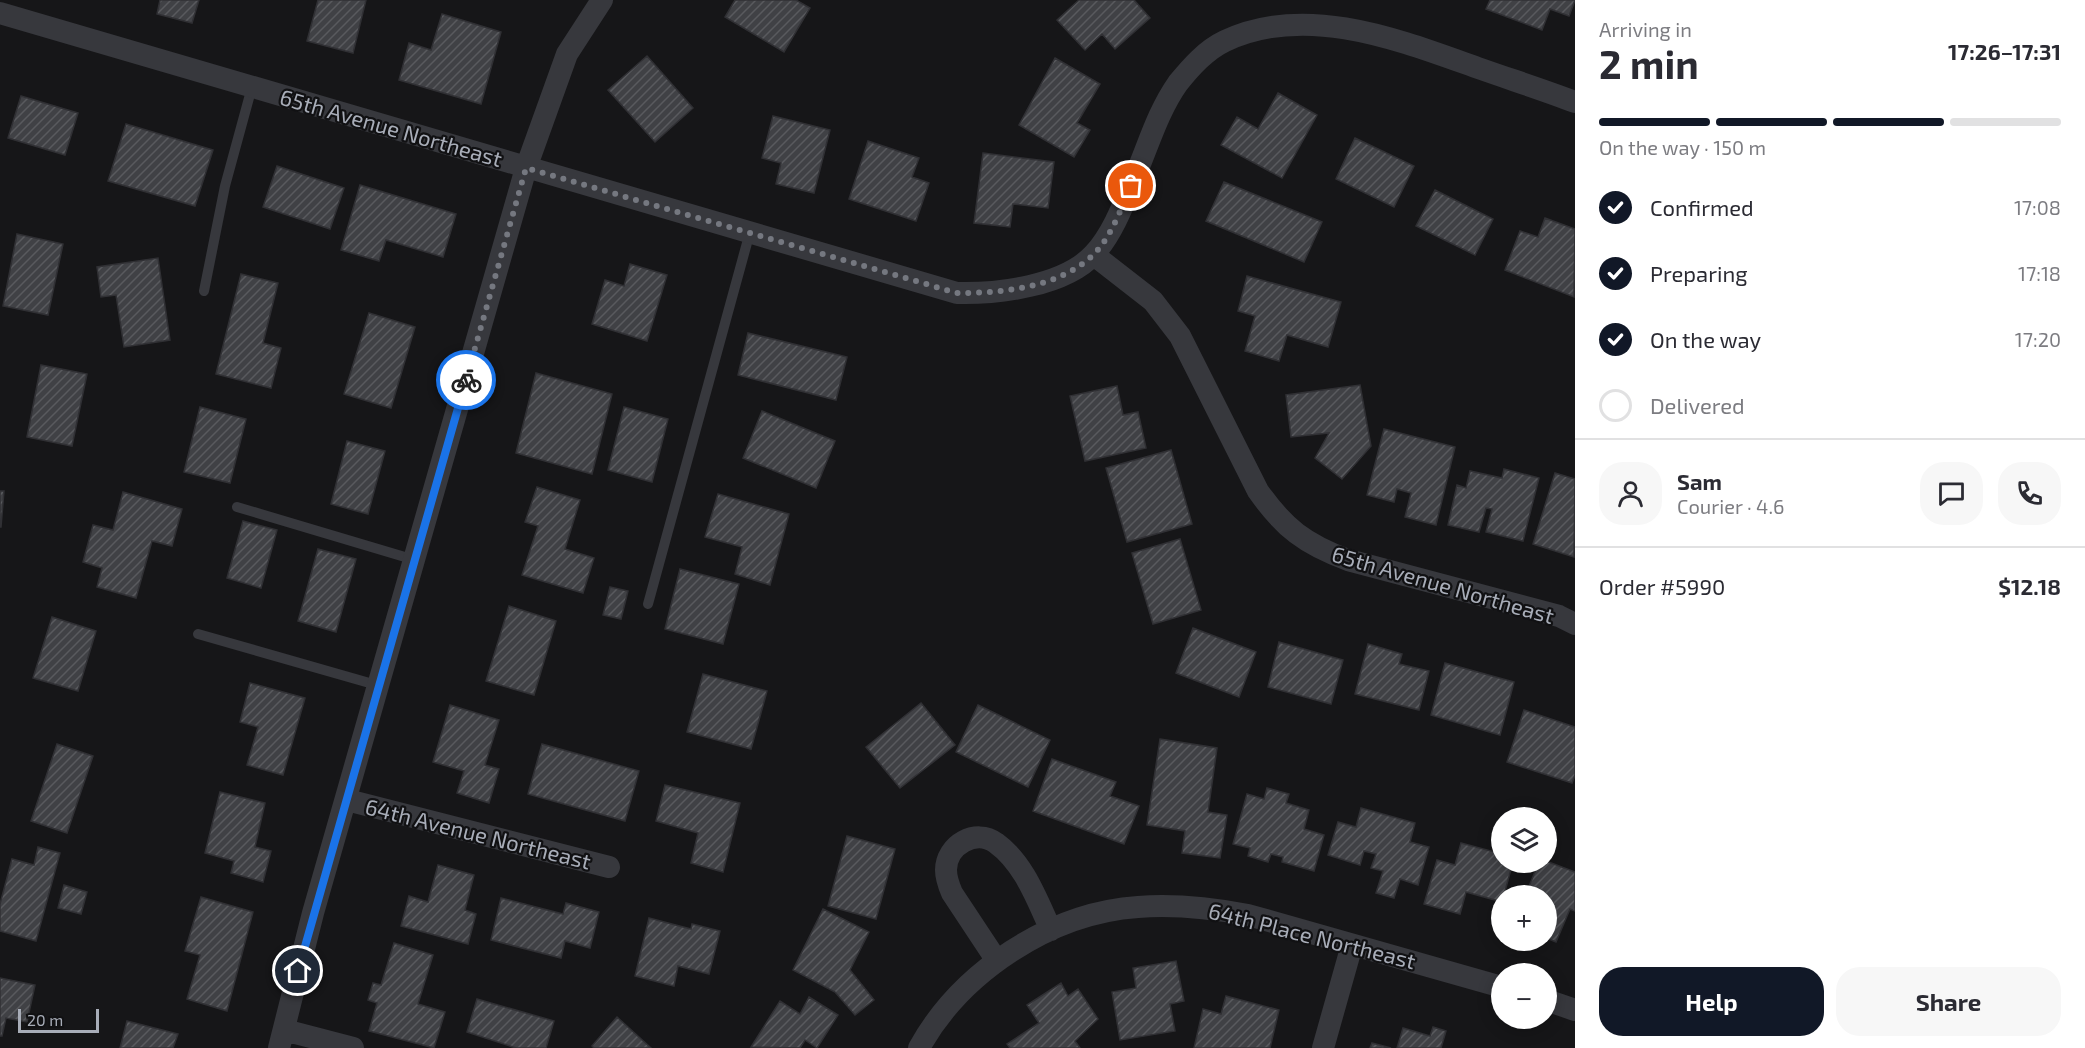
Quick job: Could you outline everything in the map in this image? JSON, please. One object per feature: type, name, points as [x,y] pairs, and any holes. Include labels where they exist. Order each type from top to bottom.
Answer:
[{"type":"street","points":[[353,1048],[281,1039],[313,913],[380,686],[526,168],[567,54],[602,0]]},
{"type":"street","name":"65th Avenue Northeast","points":[[0,13],[957,293],[1007,292],[1065,273],[1094,255],[1153,301],[1179,336],[1258,491],[1273,513],[1293,533],[1317,549],[1348,560],[1558,616],[1575,624]]},
{"type":"street","points":[[1094,255],[1116,220],[1156,122],[1171,94],[1189,69],[1226,41],[1264,29],[1291,26],[1317,25],[1346,28],[1431,51],[1575,102]]},
{"type":"street","name":"64th Avenue Northeast","points":[[347,800],[609,867]]},
{"type":"street","points":[[997,961],[952,893],[948,882],[946,870],[948,859],[961,843],[980,837],[988,838],[1000,846],[1034,892],[1051,930]]},
{"type":"street","name":"64th Place Northeast","points":[[919,1048],[951,1000],[997,961],[1051,930],[1095,915],[1126,909],[1183,906],[1248,915],[1491,984]]},
{"type":"street","points":[[1323,1048],[1352,945]]},
{"type":"street","points":[[1557,1004],[1575,1010]]},
{"type":"lane","points":[[204,291],[225,186],[252,87]]},
{"type":"lane","points":[[648,604],[750,231]]},
{"type":"lane","points":[[237,507],[415,560]]},
{"type":"lane","points":[[198,634],[380,686]]},
{"type":"building","points":[[160,0],[199,0],[192,23],[157,14]]},
{"type":"building","points":[[318,0],[366,0],[353,53],[307,41]]},
{"type":"building","points":[[735,0],[796,0],[810,8],[784,52],[725,17]]},
{"type":"building","points":[[1079,0],[1134,0],[1150,18],[1115,49],[1102,34],[1085,50],[1057,20]]},
{"type":"building","points":[[1490,0],[1575,0],[1569,16],[1550,9],[1542,30],[1486,9]]},
{"type":"building","points":[[442,14],[501,32],[481,104],[399,80],[409,43],[431,50]]},
{"type":"building","points":[[647,56],[693,108],[655,142],[608,90]]},
{"type":"building","points":[[1055,58],[1100,84],[1077,123],[1090,130],[1074,157],[1019,125]]},
{"type":"building","points":[[1278,93],[1317,115],[1282,178],[1221,145],[1237,117],[1258,129]]},
{"type":"building","points":[[21,96],[78,113],[65,155],[8,138]]},
{"type":"building","points":[[773,116],[830,130],[814,193],[776,184],[781,163],[762,158]]},
{"type":"building","points":[[126,124],[213,150],[195,206],[108,181]]},
{"type":"building","points":[[1355,138],[1414,166],[1394,207],[1336,179]]},
{"type":"building","points":[[868,141],[919,158],[912,177],[929,183],[916,221],[849,199]]},
{"type":"building","points":[[983,153],[1054,162],[1048,208],[1013,204],[1010,227],[974,223]]},
{"type":"building","points":[[277,166],[344,188],[330,229],[263,207]]},
{"type":"building","points":[[1224,182],[1322,222],[1304,262],[1206,221]]},
{"type":"building","points":[[360,185],[456,214],[443,257],[386,240],[379,261],[341,250]]},
{"type":"building","points":[[1435,190],[1493,219],[1475,255],[1416,226]]},
{"type":"building","points":[[1545,218],[1575,229],[1574,297],[1505,270],[1520,231],[1538,237]]},
{"type":"building","points":[[17,234],[63,244],[48,315],[3,306]]},
{"type":"building","points":[[158,258],[170,340],[124,347],[116,295],[101,297],[97,267]]},
{"type":"building","points":[[630,264],[667,275],[647,341],[592,324],[605,280],[624,286]]},
{"type":"building","points":[[241,274],[278,283],[263,343],[281,348],[271,388],[216,374]]},
{"type":"building","points":[[1247,276],[1341,302],[1328,347],[1287,335],[1279,361],[1245,351],[1255,316],[1238,311]]},
{"type":"building","points":[[369,313],[415,327],[391,408],[344,394]]},
{"type":"building","points":[[748,333],[847,357],[836,400],[738,375]]},
{"type":"building","points":[[41,365],[87,374],[72,446],[27,437]]},
{"type":"building","points":[[536,373],[612,394],[592,474],[516,453]]},
{"type":"building","points":[[1360,385],[1371,446],[1342,479],[1315,458],[1329,433],[1291,437],[1286,395]]},
{"type":"building","points":[[1117,386],[1123,415],[1138,412],[1146,448],[1085,461],[1070,396]]},
{"type":"building","points":[[200,407],[246,419],[230,483],[184,472]]},
{"type":"building","points":[[624,407],[668,419],[652,482],[608,470]]},
{"type":"building","points":[[762,411],[835,441],[816,488],[743,458]]},
{"type":"building","points":[[1384,429],[1455,447],[1436,525],[1405,517],[1411,493],[1397,489],[1394,502],[1367,495]]},
{"type":"building","points":[[347,441],[385,451],[368,514],[331,504]]},
{"type":"building","points":[[1171,450],[1192,524],[1127,542],[1106,468]]},
{"type":"building","points":[[1504,469],[1539,478],[1523,541],[1486,532],[1492,509],[1486,508],[1479,532],[1448,525],[1457,485],[1466,488],[1470,471],[1502,478]]},
{"type":"building","points":[[1555,473],[1575,479],[1574,557],[1533,544]]},
{"type":"building","points":[[537,487],[580,500],[565,549],[594,558],[583,593],[522,575],[538,526],[525,522]]},
{"type":"building","points":[[0,491],[4,491],[1,527],[0,527]]},
{"type":"building","points":[[123,492],[182,509],[172,546],[152,541],[136,598],[97,587],[102,568],[83,562],[93,525],[113,530]]},
{"type":"building","points":[[718,494],[789,514],[770,585],[735,574],[742,547],[705,537]]},
{"type":"building","points":[[243,521],[277,530],[261,588],[227,578]]},
{"type":"building","points":[[1180,539],[1201,610],[1153,624],[1132,553]]},
{"type":"building","points":[[318,549],[356,559],[336,632],[298,621]]},
{"type":"building","points":[[680,569],[739,584],[723,644],[665,629]]},
{"type":"building","points":[[610,587],[628,591],[621,619],[603,615]]},
{"type":"building","points":[[509,606],[556,621],[534,695],[486,681]]},
{"type":"building","points":[[52,617],[96,631],[78,691],[33,678]]},
{"type":"building","points":[[1193,628],[1256,652],[1239,697],[1176,673]]},
{"type":"building","points":[[1279,642],[1343,660],[1331,704],[1268,687]]},
{"type":"building","points":[[1368,644],[1402,654],[1399,664],[1429,671],[1419,710],[1355,694]]},
{"type":"building","points":[[1445,663],[1514,682],[1500,735],[1431,715]]},
{"type":"building","points":[[703,674],[767,691],[751,749],[687,732]]},
{"type":"building","points":[[250,683],[305,698],[283,775],[247,765],[258,727],[240,722]]},
{"type":"building","points":[[921,703],[955,745],[900,788],[866,747]]},
{"type":"building","points":[[450,705],[499,720],[485,765],[499,769],[489,803],[457,793],[464,771],[433,762]]},
{"type":"building","points":[[978,705],[1050,740],[1028,787],[956,752]]},
{"type":"building","points":[[1524,710],[1575,727],[1575,775],[1572,783],[1507,762]]},
{"type":"building","points":[[1160,739],[1217,748],[1208,812],[1227,815],[1220,858],[1182,853],[1185,831],[1147,825]]},
{"type":"building","points":[[57,744],[93,756],[67,833],[31,821]]},
{"type":"building","points":[[542,744],[639,771],[625,821],[528,794]]},
{"type":"building","points":[[1052,759],[1116,782],[1110,796],[1139,806],[1124,844],[1033,811]]},
{"type":"building","points":[[665,785],[740,803],[723,872],[691,863],[698,833],[656,821]]},
{"type":"building","points":[[1267,788],[1289,794],[1286,803],[1309,810],[1304,829],[1324,835],[1314,871],[1282,862],[1283,857],[1271,854],[1268,862],[1248,856],[1250,848],[1233,844],[1247,794],[1264,799]]},
{"type":"building","points":[[220,792],[265,803],[255,847],[271,851],[263,882],[231,873],[234,861],[205,853]]},
{"type":"building","points":[[1361,808],[1415,823],[1410,842],[1429,847],[1418,885],[1400,879],[1394,898],[1376,893],[1383,871],[1371,868],[1376,854],[1364,851],[1360,865],[1328,855],[1338,822],[1356,827]]},
{"type":"building","points":[[847,836],[895,849],[876,919],[828,906]]},
{"type":"building","points":[[1461,843],[1491,851],[1491,873],[1510,873],[1507,885],[1491,885],[1491,899],[1466,892],[1460,914],[1424,904],[1437,860],[1455,865]]},
{"type":"building","points":[[38,847],[60,853],[36,941],[0,931],[0,904],[12,859],[34,865]]},
{"type":"building","points":[[438,865],[474,875],[465,910],[476,914],[468,944],[401,926],[409,896],[428,902]]},
{"type":"building","points":[[1557,865],[1575,872],[1575,911],[1570,909],[1557,940],[1557,885],[1530,885],[1534,873],[1557,873]]},
{"type":"building","points":[[64,885],[87,892],[81,914],[58,908]]},
{"type":"building","points":[[201,897],[253,912],[227,1011],[187,999],[200,955],[185,951]]},
{"type":"building","points":[[501,898],[563,914],[566,903],[599,912],[590,948],[565,941],[561,958],[491,940]]},
{"type":"building","points":[[823,909],[869,932],[850,970],[874,1000],[855,1015],[835,992],[793,970]]},
{"type":"building","points":[[649,918],[691,929],[692,924],[720,931],[709,974],[678,966],[674,986],[635,976]]},
{"type":"building","points":[[394,943],[433,955],[418,1004],[445,1012],[434,1048],[369,1031],[377,1003],[368,1000],[373,983],[381,985]]},
{"type":"building","points":[[1176,961],[1184,1001],[1170,1004],[1175,1031],[1120,1040],[1112,992],[1136,988],[1133,968]]},
{"type":"building","points":[[0,978],[35,985],[27,1022],[6,1018],[2,1036],[0,1036]]},
{"type":"building","points":[[1061,983],[1068,996],[1078,989],[1098,1019],[1075,1041],[1080,1048],[1010,1048],[1007,1044],[1039,1023],[1027,1005]]},
{"type":"building","points":[[1226,996],[1279,1010],[1270,1048],[1194,1048],[1203,1009],[1221,1014]]},
{"type":"building","points":[[809,997],[838,1015],[817,1048],[805,1040],[800,1048],[751,1047],[780,1001],[800,1014]]},
{"type":"building","points":[[477,999],[554,1021],[546,1048],[516,1048],[467,1032]]},
{"type":"building","points":[[617,1017],[651,1048],[594,1048],[592,1046]]},
{"type":"building","points":[[127,1021],[178,1034],[173,1048],[120,1048]]},
{"type":"building","points":[[1433,1027],[1446,1031],[1441,1048],[1397,1048],[1403,1028],[1430,1036]]},
{"type":"building","points":[[1372,1043],[1391,1048],[1370,1048]]},
{"type":"way so far","points":[[466,380],[526,168],[750,231],[957,293],[1007,292],[1065,273],[1094,255],[1116,220],[1131,186]]},
{"type":"route","points":[[298,971],[466,380]]}]
